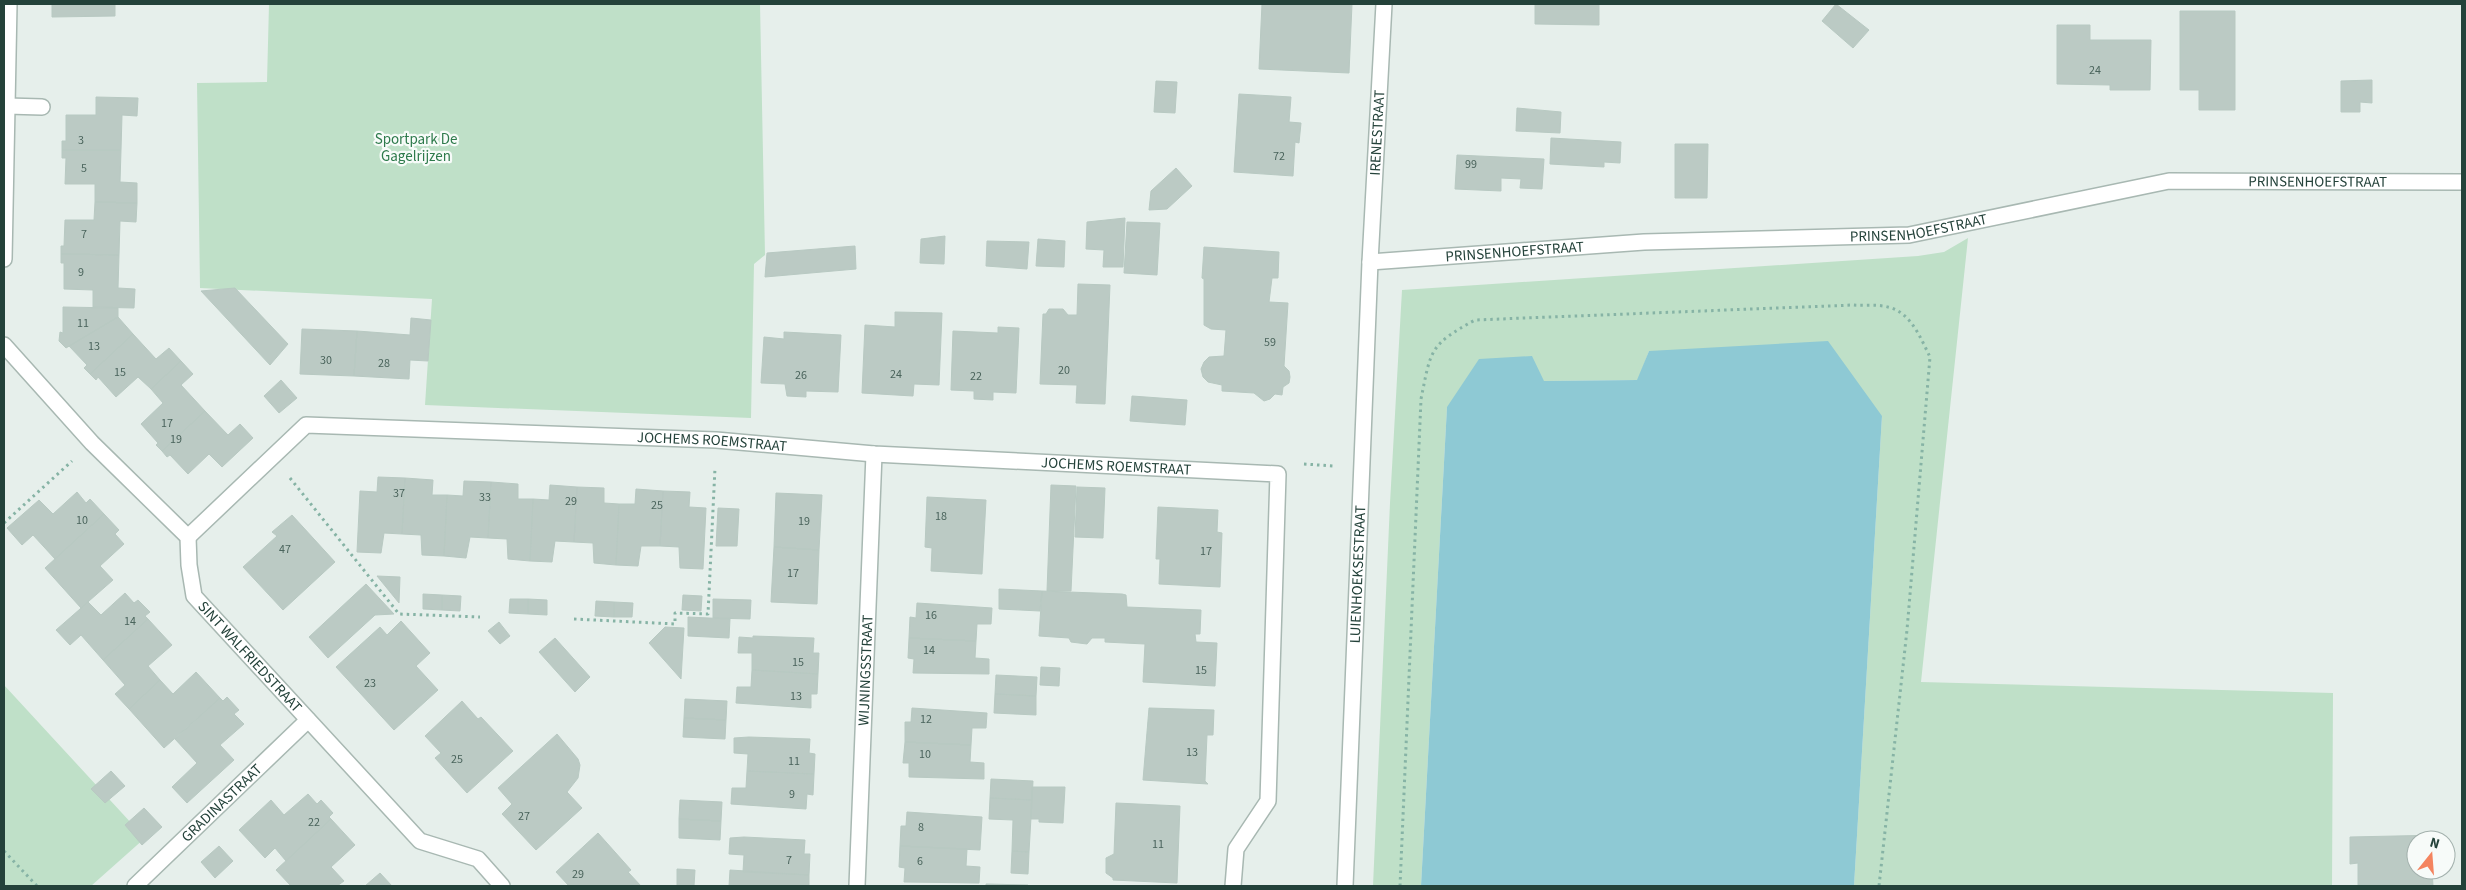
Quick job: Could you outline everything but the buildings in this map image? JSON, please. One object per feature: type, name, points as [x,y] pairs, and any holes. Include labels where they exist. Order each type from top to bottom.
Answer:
[{"type":"street","points":[[4,259],[7,106],[6,26],[9,4]]},
{"type":"street","name":"IRENESTRAAT","points":[[1370,262],[1384,4]]},
{"type":"street","points":[[7,106],[42,107]]},
{"type":"street","name":"PRINSENHOEFSTRAAT","points":[[1370,262],[1644,242],[1909,235],[2169,180],[2462,182]]},
{"type":"street","name":"LUIENHOEKSESTRAAT","points":[[1345,886],[1370,262]]},
{"type":"street","points":[[4,344],[92,443],[188,537]]},
{"type":"street","name":"JOCHEMS ROEMSTRAAT","points":[[188,537],[306,425],[359,429],[716,440],[874,454],[1278,474]]},
{"type":"street","name":"WIJNINGSSTRAAT","points":[[856,886],[874,454]]},
{"type":"street","points":[[1234,886],[1236,849],[1268,801],[1278,474]]},
{"type":"street","name":"SINT WALFRIEDSTRAAT","points":[[188,537],[189,565],[194,596],[420,841],[478,859],[502,886]]},
{"type":"street","name":"GRADINASTRAAT","points":[[135,886],[308,720]]},
{"type":"path","points":[[1400,886],[1420,399],[1432,352],[1445,336],[1474,320],[1852,306],[1889,307],[1903,313],[1916,330],[1930,358],[1907,630],[1879,886]]},
{"type":"path","points":[[574,620],[675,624],[675,612],[708,614],[716,440]]},
{"type":"path","points":[[4,522],[92,443]]},
{"type":"path","points":[[272,456],[399,614],[480,617]]},
{"type":"path","points":[[1278,474],[1299,464],[1362,468]]},
{"type":"path","points":[[4,851],[35,886]]},
{"type":"green space","name":"Sportpark De Gagelrijzen","points":[[269,4],[760,4],[765,255],[754,264],[751,418],[425,405],[432,299],[200,288],[197,83],[267,82]]},
{"type":"green space","points":[[1968,238],[1921,682],[2333,693],[2332,886],[1854,886],[1882,416],[1649,351],[1638,380],[1544,381],[1447,407],[1421,886],[1373,886],[1390,503],[1402,290],[1918,256],[1944,252]]},
{"type":"green space","points":[[4,685],[145,838],[91,886],[4,886]]},
{"type":"water","points":[[1828,341],[1882,416],[1854,886],[1421,886],[1447,407],[1479,359],[1532,356],[1544,381],[1637,380],[1649,351]]}]
